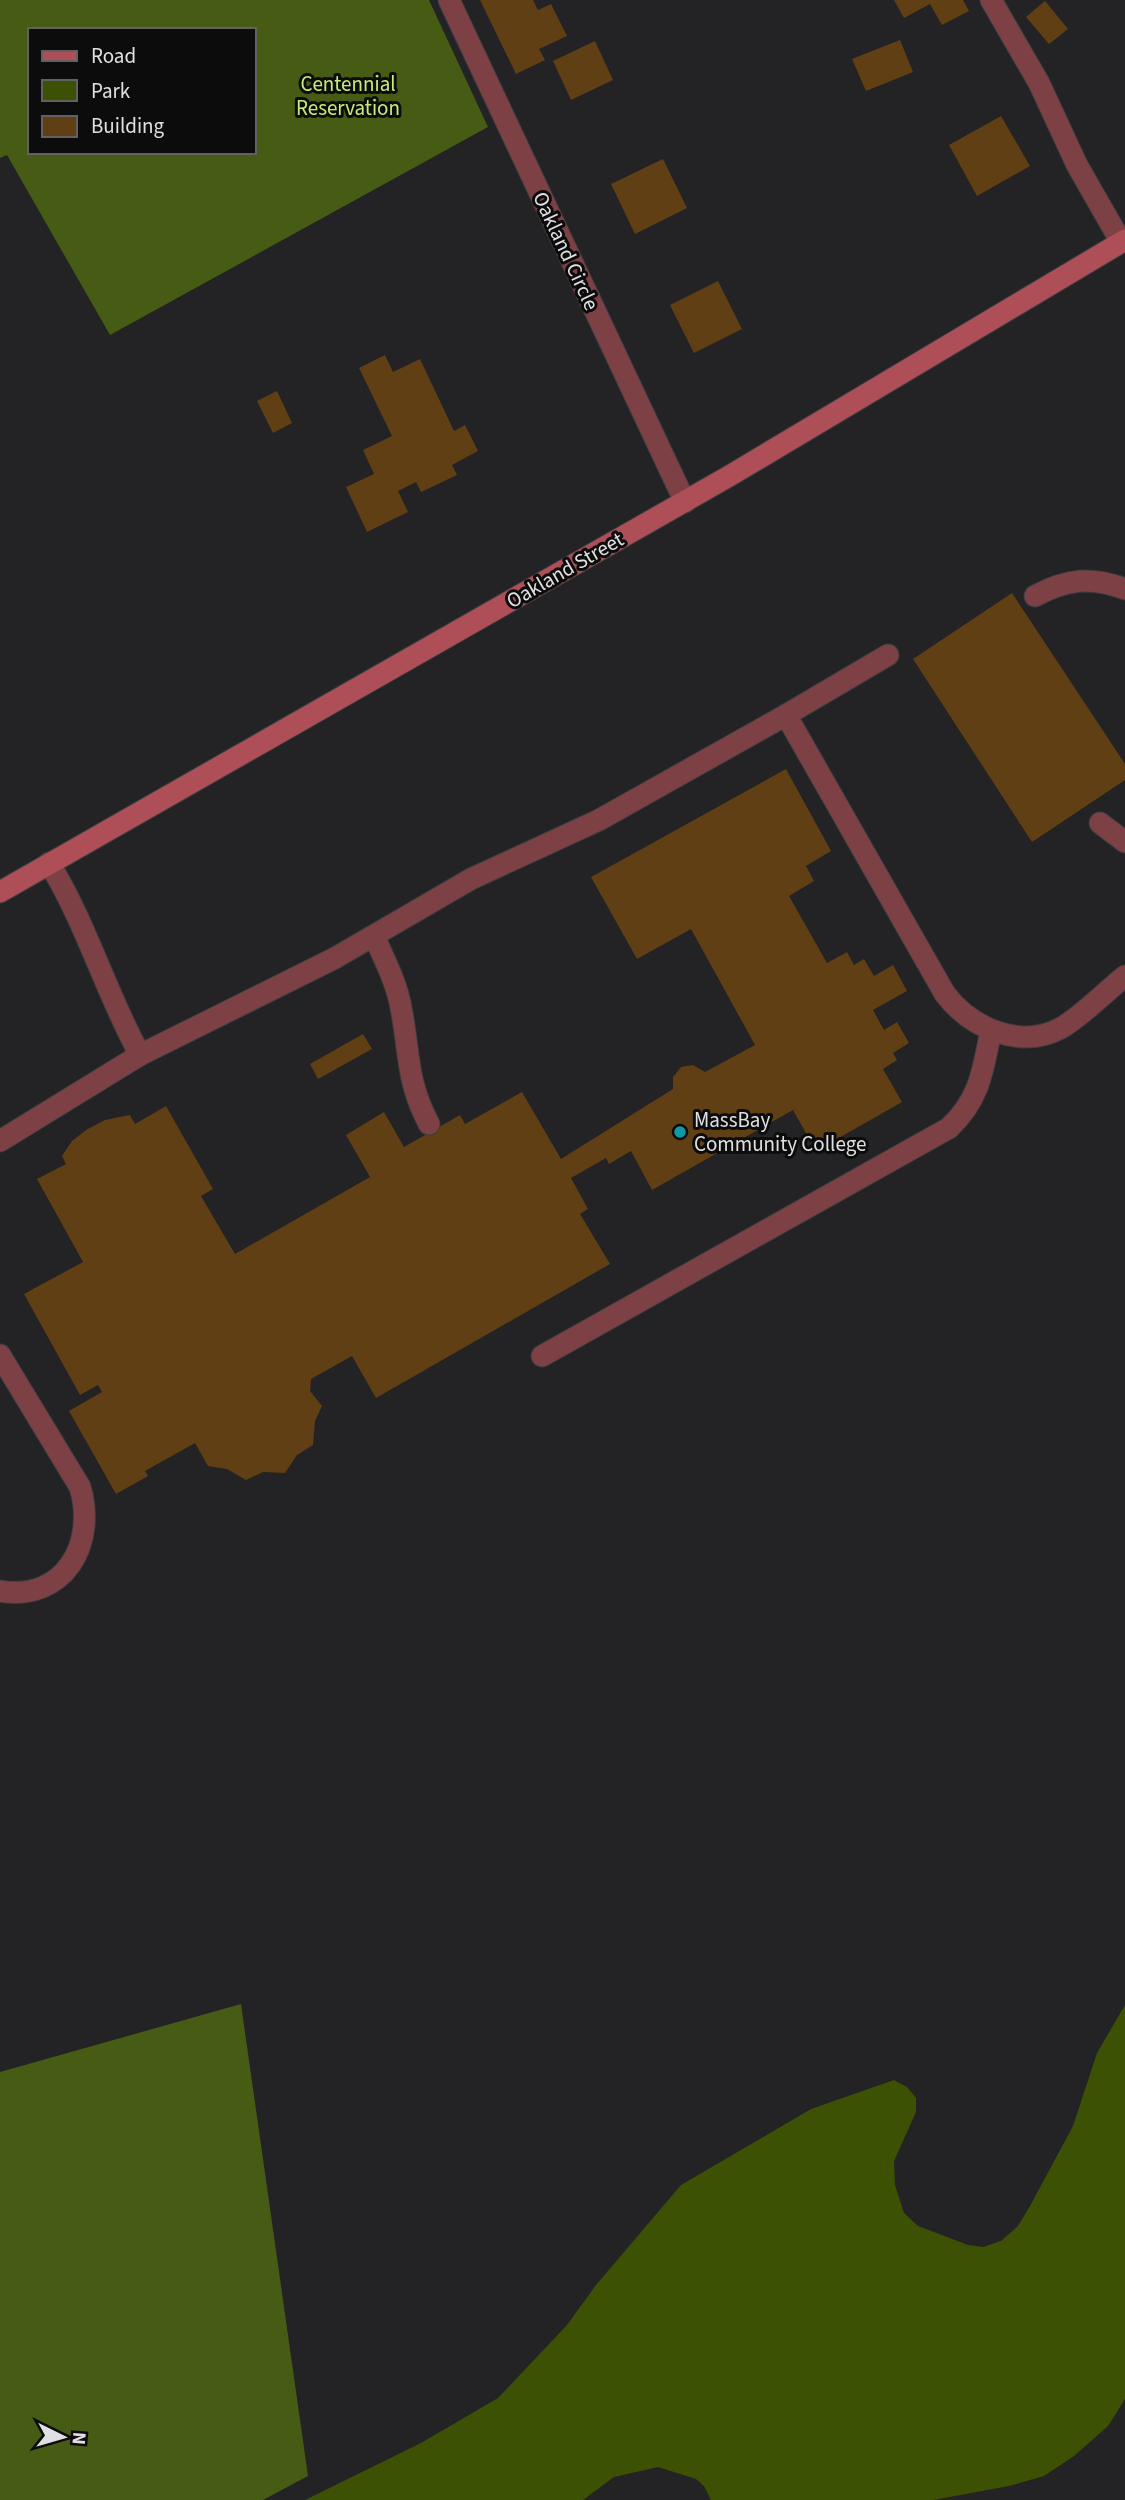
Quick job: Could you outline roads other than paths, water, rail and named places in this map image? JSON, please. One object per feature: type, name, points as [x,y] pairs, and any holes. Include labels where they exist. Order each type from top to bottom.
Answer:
[{"type":"street","name":"Oakland Circle","points":[[449,0],[685,502]]},
{"type":"street","points":[[990,0],[1039,83],[1077,165],[1123,241]]},
{"type":"street","name":"Oakland Street","points":[[0,892],[685,502],[1123,241]]},
{"type":"street","points":[[1035,596],[1075,580],[1096,581],[1125,589]]},
{"type":"street","points":[[0,1141],[140,1055],[300,976],[471,879],[598,820],[888,655]]},
{"type":"street","points":[[786,715],[945,994],[958,1010],[991,1030],[1028,1036],[1062,1027],[1125,976]]},
{"type":"street","points":[[1100,823],[1125,842]]},
{"type":"street","points":[[49,863],[66,892],[114,1005],[140,1055]]},
{"type":"street","points":[[374,936],[401,1006],[413,1090],[429,1124]]},
{"type":"street","points":[[542,1356],[949,1128],[959,1119],[976,1093],[991,1030]]},
{"type":"street","points":[[0,1354],[80,1487],[85,1503],[85,1521],[82,1540],[62,1575],[39,1590],[21,1594],[0,1591]]},
{"type":"place","name":"MassBay Community College","points":[[680,1132]]},
{"type":"park label","name":"Centennial Reservation","points":[[348,96]]}]
